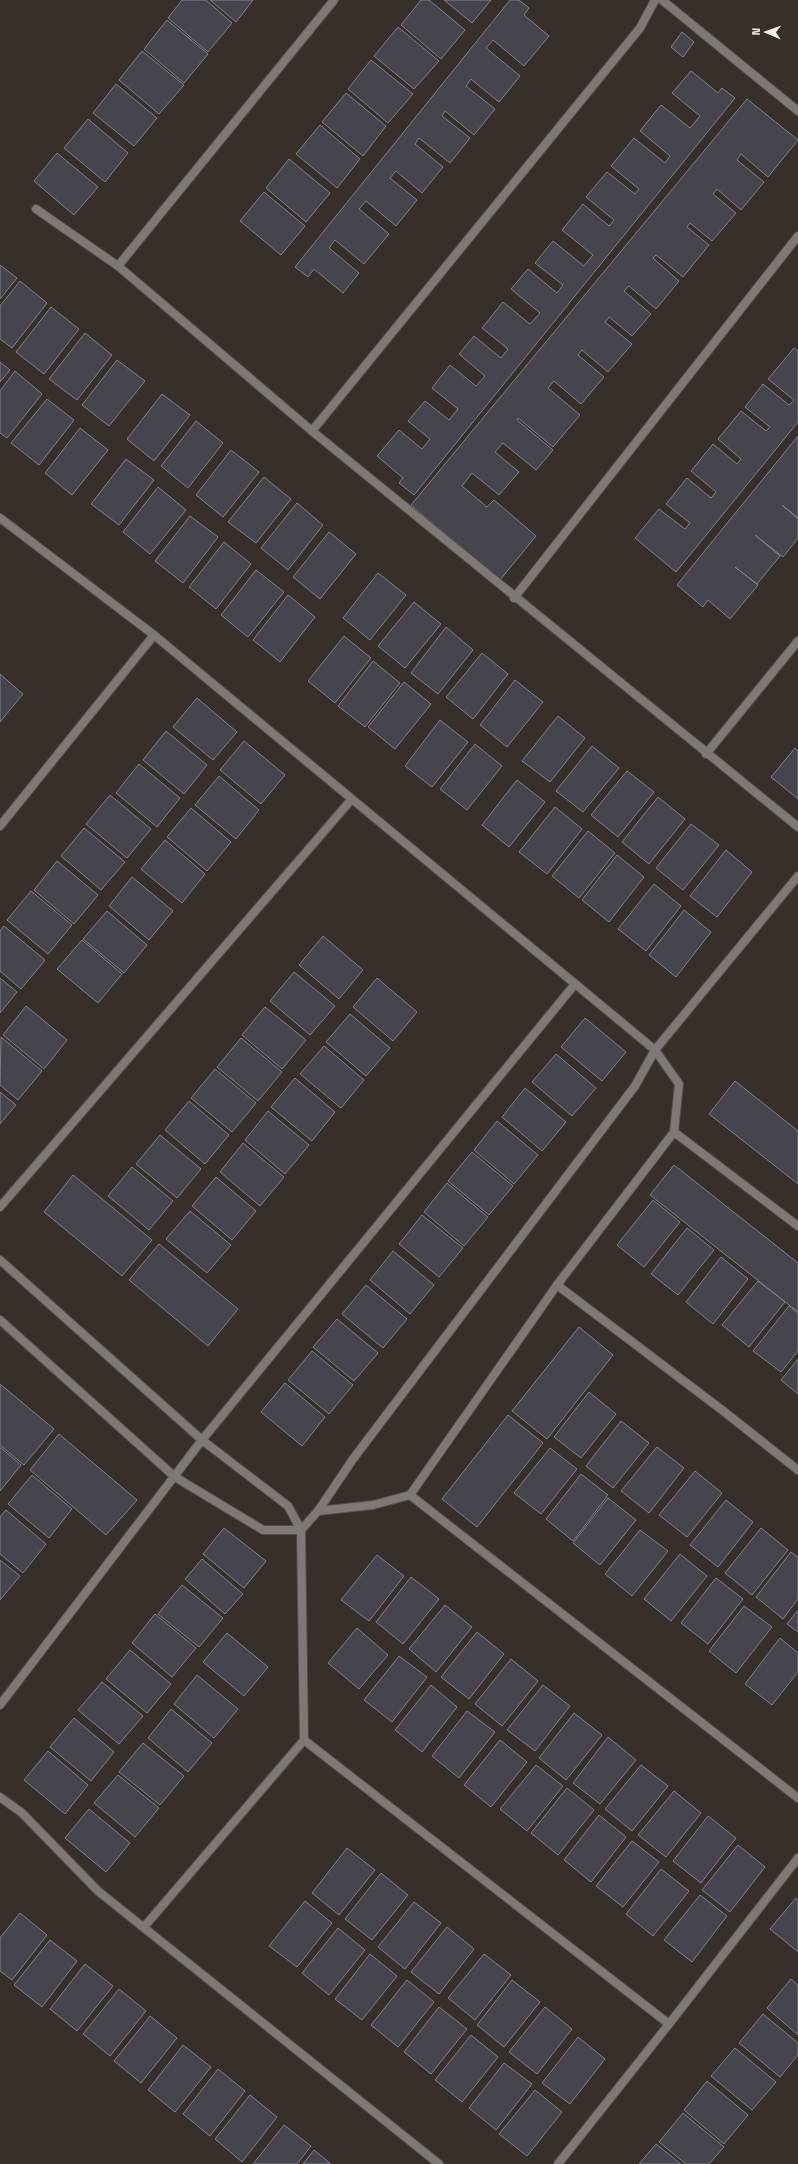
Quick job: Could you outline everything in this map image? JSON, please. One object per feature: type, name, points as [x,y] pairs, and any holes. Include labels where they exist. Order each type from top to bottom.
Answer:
[{"type":"lane","points":[[118,266],[334,0]]},
{"type":"lane","points":[[312,431],[640,28],[655,0]]},
{"type":"lane","points":[[662,0],[798,111]]},
{"type":"lane","points":[[36,209],[118,266],[312,431],[514,598],[798,827]]},
{"type":"lane","points":[[514,598],[798,236]]},
{"type":"lane","points":[[0,518],[154,635],[350,800],[655,1050],[680,1084],[674,1132],[557,1285],[410,1495],[373,1505],[318,1511]]},
{"type":"lane","points":[[0,826],[154,635]]},
{"type":"lane","points":[[706,754],[798,641]]},
{"type":"lane","points":[[0,1207],[350,800]]},
{"type":"lane","points":[[0,1320],[174,1477],[263,1530],[301,1530],[318,1511],[353,1459],[635,1086],[655,1050],[798,876]]},
{"type":"lane","points":[[0,1705],[202,1440],[575,984]]},
{"type":"lane","points":[[674,1132],[798,1226]]},
{"type":"lane","points":[[0,1260],[202,1440],[288,1506],[301,1530],[304,1740],[144,1928]]},
{"type":"lane","points":[[557,1285],[722,1410],[798,1470]]},
{"type":"lane","points":[[410,1495],[798,1798]]},
{"type":"lane","points":[[304,1740],[669,2024]]},
{"type":"lane","points":[[0,1797],[22,1813],[98,1891],[439,2164]]},
{"type":"lane","points":[[558,2164],[798,1858]]},
{"type":"building","points":[[182,0],[206,0],[232,23],[208,52],[168,18]]},
{"type":"building","points":[[210,0],[253,0],[236,22]]},
{"type":"building","points":[[421,0],[429,0],[465,30],[441,59],[401,25]]},
{"type":"building","points":[[444,0],[491,0],[472,23]]},
{"type":"building","points":[[510,0],[519,0],[529,8],[524,15],[549,36],[524,66],[493,40],[486,48],[520,76],[499,102],[471,79],[466,86],[495,109],[474,135],[445,111],[442,116],[470,138],[450,163],[419,138],[415,144],[443,167],[422,193],[396,171],[390,178],[417,200],[396,226],[366,201],[359,209],[389,234],[364,264],[335,240],[329,248],[359,273],[343,293],[314,269],[308,277],[295,267]]},
{"type":"building","points":[[167,20],[208,54],[184,83],[144,49]]},
{"type":"building","points":[[398,27],[439,61],[414,89],[374,56]]},
{"type":"building","points":[[682,32],[694,42],[683,57],[671,47]]},
{"type":"building","points":[[142,51],[184,85],[159,114],[119,80]]},
{"type":"building","points":[[371,60],[413,94],[388,123],[348,89]]},
{"type":"building","points":[[691,71],[718,93],[722,88],[735,98],[414,495],[399,483],[403,478],[377,456],[399,430],[422,449],[430,439],[408,421],[425,401],[449,420],[458,409],[432,388],[450,365],[476,386],[485,376],[459,354],[474,336],[501,358],[508,349],[482,328],[503,302],[530,324],[540,313],[511,289],[528,269],[557,293],[563,285],[535,263],[553,241],[584,266],[593,255],[562,230],[583,204],[609,226],[614,220],[586,197],[607,172],[635,194],[639,189],[611,166],[634,138],[665,163],[670,156],[640,131],[661,105],[690,128],[700,116],[672,93]]},
{"type":"building","points":[[116,84],[157,118],[134,146],[93,113]]},
{"type":"building","points":[[346,93],[386,126],[363,156],[322,122]]},
{"type":"building","points":[[747,99],[798,140],[768,177],[741,154],[737,160],[764,182],[741,210],[717,189],[713,194],[736,213],[712,241],[690,223],[687,227],[709,245],[683,277],[656,255],[653,258],[679,281],[656,309],[629,286],[624,291],[651,314],[632,336],[609,317],[605,322],[632,344],[608,372],[582,350],[578,355],[604,377],[581,404],[554,381],[548,388],[580,415],[553,447],[518,418],[517,420],[553,450],[536,470],[503,443],[495,452],[519,472],[499,495],[472,473],[462,486],[487,507],[494,500],[536,536],[500,580],[411,505]]},
{"type":"building","points":[[88,119],[128,153],[105,182],[64,148]]},
{"type":"building","points":[[320,125],[360,159],[337,188],[296,154]]},
{"type":"building","points":[[57,153],[98,187],[74,215],[34,181]]},
{"type":"building","points":[[289,159],[330,193],[306,222],[266,188]]},
{"type":"building","points":[[264,192],[305,226],[281,255],[240,221]]},
{"type":"building","points":[[0,265],[17,278],[0,299]]},
{"type":"building","points":[[20,281],[47,303],[12,348],[0,339],[0,306]]},
{"type":"building","points":[[51,307],[79,329],[44,374],[16,352]]},
{"type":"building","points":[[85,333],[112,355],[77,400],[49,379]]},
{"type":"building","points":[[794,348],[798,351],[798,422],[676,572],[635,538],[659,509],[685,529],[690,523],[666,504],[687,478],[711,498],[716,492],[691,471],[713,444],[737,464],[741,459],[718,439],[741,411],[766,431],[770,427],[745,407],[763,384],[789,405],[794,400],[768,379]]},
{"type":"building","points":[[117,360],[145,381],[109,426],[82,405]]},
{"type":"building","points":[[0,362],[10,370],[0,382]]},
{"type":"building","points":[[15,371],[42,394],[7,438],[0,433],[0,391]]},
{"type":"building","points":[[162,394],[190,415],[154,461],[127,439]]},
{"type":"building","points":[[47,399],[74,420],[39,465],[11,443]]},
{"type":"building","points":[[196,421],[223,443],[188,488],[161,466]]},
{"type":"building","points":[[80,428],[108,450],[72,495],[45,473]]},
{"type":"building","points":[[798,436],[798,518],[782,505],[798,519],[798,538],[783,557],[755,535],[780,556],[757,584],[735,567],[758,585],[730,619],[708,600],[703,607],[677,585]]},
{"type":"building","points":[[231,450],[259,472],[223,517],[196,495]]},
{"type":"building","points":[[126,459],[154,480],[119,525],[91,504]]},
{"type":"building","points":[[264,477],[291,499],[256,543],[228,522]]},
{"type":"building","points":[[158,487],[186,510],[150,554],[123,532]]},
{"type":"building","points":[[297,503],[323,525],[288,570],[261,548]]},
{"type":"building","points":[[190,516],[218,537],[183,583],[155,561]]},
{"type":"building","points":[[329,532],[356,554],[320,599],[293,577]]},
{"type":"building","points":[[224,542],[251,564],[216,609],[189,587]]},
{"type":"building","points":[[256,570],[284,592],[248,637],[221,615]]},
{"type":"building","points":[[378,573],[406,595],[370,640],[343,618]]},
{"type":"building","points":[[288,595],[315,617],[280,662],[253,640]]},
{"type":"building","points":[[414,602],[441,624],[405,668],[378,646]]},
{"type":"building","points":[[446,627],[473,650],[438,694],[411,673]]},
{"type":"building","points":[[344,636],[371,658],[335,703],[308,681]]},
{"type":"building","points":[[482,653],[508,674],[473,719],[446,697]]},
{"type":"building","points":[[373,661],[400,683],[365,727],[338,706]]},
{"type":"building","points":[[0,674],[23,694],[0,722]]},
{"type":"building","points":[[515,680],[543,702],[507,747],[480,725]]},
{"type":"building","points":[[404,682],[431,704],[395,749],[368,727]]},
{"type":"building","points":[[197,698],[237,732],[213,760],[173,727]]},
{"type":"building","points":[[558,716],[585,738],[550,782],[522,761]]},
{"type":"building","points":[[440,720],[468,742],[432,787],[405,766]]},
{"type":"building","points":[[166,731],[207,765],[184,794],[143,760]]},
{"type":"building","points":[[244,741],[285,775],[261,804],[220,770]]},
{"type":"building","points":[[475,744],[502,766],[467,810],[440,789]]},
{"type":"building","points":[[592,746],[619,768],[583,812],[556,791]]},
{"type":"building","points":[[795,748],[798,751],[798,799],[771,777]]},
{"type":"building","points":[[139,764],[180,798],[157,827],[116,793]]},
{"type":"building","points":[[627,771],[654,792],[618,837],[591,815]]},
{"type":"building","points":[[219,776],[259,810],[236,839],[195,805]]},
{"type":"building","points":[[517,780],[545,802],[509,847],[482,825]]},
{"type":"building","points":[[110,795],[151,829],[127,858],[86,824]]},
{"type":"building","points":[[658,797],[685,819],[649,864],[622,842]]},
{"type":"building","points":[[555,807],[582,829],[547,874],[519,852]]},
{"type":"building","points":[[191,808],[231,842],[207,871],[167,837]]},
{"type":"building","points":[[691,824],[719,845],[683,890],[656,868]]},
{"type":"building","points":[[84,828],[125,862],[101,890],[61,856]]},
{"type":"building","points":[[588,831],[615,853],[579,898],[552,876]]},
{"type":"building","points":[[165,840],[205,874],[182,903],[141,869]]},
{"type":"building","points":[[726,850],[752,872],[717,917],[690,896]]},
{"type":"building","points":[[617,855],[644,877],[609,922],[582,900]]},
{"type":"building","points":[[57,861],[98,895],[74,924],[34,890]]},
{"type":"building","points":[[132,877],[173,911],[149,940],[109,906]]},
{"type":"building","points":[[654,884],[681,906],[646,951],[618,929]]},
{"type":"building","points":[[31,891],[72,925],[48,954],[7,920]]},
{"type":"building","points":[[684,910],[711,932],[676,977],[649,955]]},
{"type":"building","points":[[107,911],[147,945],[124,973],[83,939]]},
{"type":"building","points":[[4,926],[45,960],[21,989],[0,971],[0,931]]},
{"type":"building","points":[[323,936],[363,970],[339,999],[299,965]]},
{"type":"building","points":[[82,940],[122,974],[98,1003],[57,969]]},
{"type":"building","points":[[294,972],[335,1006],[310,1035],[270,1001]]},
{"type":"building","points":[[0,978],[17,992],[0,1013]]},
{"type":"building","points":[[377,978],[417,1012],[393,1041],[353,1007]]},
{"type":"building","points":[[26,1006],[67,1040],[44,1069],[3,1035]]},
{"type":"building","points":[[265,1007],[306,1040],[282,1069],[242,1035]]},
{"type":"building","points":[[350,1014],[390,1048],[366,1076],[326,1042]]},
{"type":"building","points":[[585,1018],[626,1052],[602,1081],[561,1047]]},
{"type":"building","points":[[1,1037],[42,1071],[18,1100],[0,1085]]},
{"type":"building","points":[[241,1038],[282,1072],[258,1101],[217,1067]]},
{"type":"building","points":[[324,1046],[364,1080],[341,1108],[300,1074]]},
{"type":"building","points":[[556,1054],[596,1088],[572,1116],[532,1082]]},
{"type":"building","points":[[215,1069],[256,1103],[232,1132],[191,1098]]},
{"type":"building","points":[[295,1078],[335,1112],[312,1141],[271,1107]]},
{"type":"building","points":[[735,1081],[798,1131],[798,1184],[709,1114]]},
{"type":"building","points":[[525,1088],[566,1122],[542,1151],[502,1117]]},
{"type":"building","points":[[0,1092],[16,1105],[0,1124]]},
{"type":"building","points":[[189,1101],[229,1135],[205,1164],[165,1130]]},
{"type":"building","points":[[268,1111],[309,1145],[285,1174],[245,1140]]},
{"type":"building","points":[[497,1121],[538,1155],[514,1184],[474,1150]]},
{"type":"building","points":[[160,1135],[201,1169],[177,1198],[136,1164]]},
{"type":"building","points":[[243,1143],[284,1177],[260,1206],[220,1172]]},
{"type":"building","points":[[472,1152],[513,1186],[489,1215],[448,1181]]},
{"type":"building","points":[[674,1165],[798,1263],[798,1312],[650,1195]]},
{"type":"building","points":[[132,1167],[173,1201],[149,1230],[108,1196]]},
{"type":"building","points":[[73,1175],[152,1240],[122,1276],[44,1212]]},
{"type":"building","points":[[216,1177],[256,1211],[232,1240],[192,1206]]},
{"type":"building","points":[[447,1183],[488,1217],[464,1246],[424,1212]]},
{"type":"building","points":[[653,1200],[680,1222],[644,1267],[617,1245]]},
{"type":"building","points":[[190,1211],[231,1245],[207,1273],[166,1239]]},
{"type":"building","points":[[422,1215],[463,1248],[439,1277],[399,1244]]},
{"type":"building","points":[[687,1228],[714,1250],[678,1295],[651,1274]]},
{"type":"building","points":[[159,1244],[238,1309],[208,1346],[129,1280]]},
{"type":"building","points":[[393,1251],[434,1285],[410,1314],[370,1280]]},
{"type":"building","points":[[721,1257],[748,1279],[713,1324],[686,1302]]},
{"type":"building","points":[[758,1281],[785,1302],[749,1347],[722,1325]]},
{"type":"building","points":[[366,1285],[407,1319],[383,1348],[342,1314]]},
{"type":"building","points":[[789,1306],[798,1313],[798,1351],[781,1372],[753,1351]]},
{"type":"building","points":[[337,1319],[378,1353],[354,1381],[313,1347]]},
{"type":"building","points":[[579,1327],[613,1355],[547,1439],[512,1411]]},
{"type":"building","points":[[312,1351],[353,1385],[329,1414],[288,1380]]},
{"type":"building","points":[[798,1359],[798,1394],[781,1380]]},
{"type":"building","points":[[285,1383],[325,1417],[302,1446],[261,1412]]},
{"type":"building","points":[[0,1384],[54,1429],[24,1465],[0,1445]]},
{"type":"building","points":[[589,1392],[616,1414],[581,1458],[554,1437]]},
{"type":"building","points":[[508,1415],[543,1443],[477,1527],[442,1499]]},
{"type":"building","points":[[621,1421],[649,1443],[613,1488],[586,1466]]},
{"type":"building","points":[[59,1434],[137,1500],[106,1535],[30,1470]]},
{"type":"building","points":[[0,1447],[21,1465],[0,1491]]},
{"type":"building","points":[[657,1447],[684,1468],[649,1513],[621,1491]]},
{"type":"building","points":[[550,1448],[577,1469],[541,1514],[514,1493]]},
{"type":"building","points":[[695,1471],[722,1493],[687,1537],[659,1515]]},
{"type":"building","points":[[581,1474],[608,1495],[573,1541],[546,1519]]},
{"type":"building","points":[[32,1475],[72,1509],[49,1538],[8,1504]]},
{"type":"building","points":[[608,1498],[636,1520],[600,1565],[573,1543]]},
{"type":"building","points":[[726,1500],[753,1522],[718,1567],[690,1545]]},
{"type":"building","points":[[6,1510],[46,1544],[23,1573],[0,1554],[0,1517]]},
{"type":"building","points":[[224,1528],[266,1561],[244,1588],[203,1554]]},
{"type":"building","points":[[761,1528],[788,1550],[752,1595],[725,1573]]},
{"type":"building","points":[[640,1530],[668,1551],[632,1596],[605,1574]]},
{"type":"building","points":[[791,1552],[798,1557],[798,1599],[783,1619],[756,1597]]},
{"type":"building","points":[[680,1554],[707,1576],[671,1621],[644,1599]]},
{"type":"building","points":[[377,1555],[404,1576],[369,1621],[341,1600]]},
{"type":"building","points":[[202,1559],[243,1594],[225,1614],[185,1579]]},
{"type":"building","points":[[0,1560],[20,1576],[0,1600]]},
{"type":"building","points":[[411,1577],[439,1599],[403,1644],[376,1622]]},
{"type":"building","points":[[716,1578],[743,1599],[708,1644],[681,1623]]},
{"type":"building","points":[[182,1585],[223,1618],[199,1647],[158,1614]]},
{"type":"building","points":[[445,1605],[472,1627],[436,1672],[409,1649]]},
{"type":"building","points":[[744,1606],[772,1627],[736,1673],[709,1651]]},
{"type":"building","points":[[798,1610],[798,1632],[787,1624]]},
{"type":"building","points":[[155,1614],[196,1648],[172,1677],[132,1643]]},
{"type":"building","points":[[357,1628],[388,1655],[359,1689],[328,1663]]},
{"type":"building","points":[[477,1632],[504,1654],[469,1699],[441,1677]]},
{"type":"building","points":[[227,1633],[268,1667],[244,1696],[203,1662]]},
{"type":"building","points":[[780,1638],[798,1653],[798,1672],[772,1705],[745,1684]]},
{"type":"building","points":[[130,1650],[171,1684],[147,1713],[106,1679]]},
{"type":"building","points":[[399,1656],[427,1677],[392,1722],[364,1700]]},
{"type":"building","points":[[511,1659],[538,1681],[502,1726],[475,1704]]},
{"type":"building","points":[[197,1675],[238,1709],[214,1738],[174,1704]]},
{"type":"building","points":[[102,1682],[143,1716],[119,1744],[78,1710]]},
{"type":"building","points":[[431,1685],[457,1707],[422,1752],[395,1730]]},
{"type":"building","points":[[543,1685],[570,1706],[535,1751],[507,1730]]},
{"type":"building","points":[[171,1709],[212,1743],[188,1772],[148,1738]]},
{"type":"building","points":[[467,1711],[495,1732],[459,1778],[432,1756]]},
{"type":"building","points":[[574,1713],[602,1735],[566,1780],[539,1758]]},
{"type":"building","points":[[74,1718],[114,1752],[91,1781],[50,1747]]},
{"type":"building","points":[[608,1737],[636,1760],[600,1804],[573,1783]]},
{"type":"building","points":[[500,1740],[527,1762],[491,1807],[464,1785]]},
{"type":"building","points":[[143,1743],[184,1776],[160,1805],[119,1772]]},
{"type":"building","points":[[48,1751],[88,1785],[65,1814],[24,1780]]},
{"type":"building","points":[[536,1765],[563,1786],[527,1831],[500,1809]]},
{"type":"building","points":[[641,1765],[668,1786],[632,1831],[605,1809]]},
{"type":"building","points":[[118,1775],[159,1808],[135,1837],[94,1803]]},
{"type":"building","points":[[567,1788],[594,1810],[558,1855],[531,1833]]},
{"type":"building","points":[[674,1791],[701,1813],[666,1857],[638,1835]]},
{"type":"building","points":[[89,1809],[130,1843],[106,1872],[65,1838]]},
{"type":"building","points":[[599,1815],[626,1837],[591,1882],[564,1860]]},
{"type":"building","points":[[708,1816],[736,1838],[701,1883],[673,1861]]},
{"type":"building","points":[[632,1841],[659,1862],[623,1907],[596,1886]]},
{"type":"building","points":[[738,1845],[765,1867],[730,1912],[702,1890]]},
{"type":"building","points":[[347,1848],[375,1870],[339,1915],[312,1893]]},
{"type":"building","points":[[661,1869],[689,1891],[653,1936],[626,1914]]},
{"type":"building","points":[[381,1873],[408,1895],[372,1940],[345,1919]]},
{"type":"building","points":[[700,1895],[727,1916],[692,1962],[664,1940]]},
{"type":"building","points":[[796,1898],[798,1900],[798,1952],[770,1929]]},
{"type":"building","points":[[305,1901],[332,1923],[297,1967],[269,1946]]},
{"type":"building","points":[[414,1902],[441,1923],[405,1969],[378,1947]]},
{"type":"building","points":[[20,1913],[47,1935],[12,1980],[0,1971],[0,1938]]},
{"type":"building","points":[[447,1927],[474,1949],[439,1994],[411,1972]]},
{"type":"building","points":[[338,1928],[365,1950],[329,1995],[302,1973]]},
{"type":"building","points":[[50,1940],[77,1961],[42,2007],[14,1985]]},
{"type":"building","points":[[370,1954],[397,1976],[362,2020],[335,1999]]},
{"type":"building","points":[[484,1954],[511,1975],[475,2020],[448,1998]]},
{"type":"building","points":[[85,1964],[113,1986],[77,2031],[50,2009]]},
{"type":"building","points":[[791,1979],[798,1985],[798,2035],[767,2008]]},
{"type":"building","points":[[407,1980],[434,2002],[398,2047],[371,2025]]},
{"type":"building","points":[[512,1980],[540,2002],[504,2047],[477,2025]]},
{"type":"building","points":[[119,1989],[146,2011],[110,2056],[83,2034]]},
{"type":"building","points":[[439,2007],[467,2029],[431,2074],[404,2052]]},
{"type":"building","points":[[545,2007],[572,2029],[537,2074],[509,2052]]},
{"type":"building","points":[[763,2014],[798,2043],[798,2055],[780,2077],[739,2043]]},
{"type":"building","points":[[150,2016],[177,2038],[141,2083],[114,2061]]},
{"type":"building","points":[[471,2035],[498,2057],[462,2102],[435,2080]]},
{"type":"building","points":[[578,2037],[605,2059],[570,2104],[542,2083]]},
{"type":"building","points":[[183,2045],[211,2067],[175,2112],[148,2090]]},
{"type":"building","points":[[735,2048],[776,2082],[752,2110],[711,2076]]},
{"type":"building","points":[[504,2063],[532,2084],[496,2130],[469,2108]]},
{"type":"building","points":[[218,2069],[245,2091],[210,2136],[183,2114]]},
{"type":"building","points":[[707,2081],[748,2115],[724,2144],[684,2110]]},
{"type":"building","points":[[535,2090],[562,2112],[527,2156],[499,2134]]},
{"type":"building","points":[[250,2095],[277,2117],[242,2162],[215,2139]]},
{"type":"building","points":[[683,2113],[724,2147],[709,2164],[686,2164],[659,2142]]},
{"type":"building","points":[[284,2125],[311,2146],[297,2164],[253,2164]]},
{"type":"building","points":[[656,2144],[681,2164],[639,2164]]},
{"type":"building","points":[[314,2150],[331,2164],[303,2164]]}]
